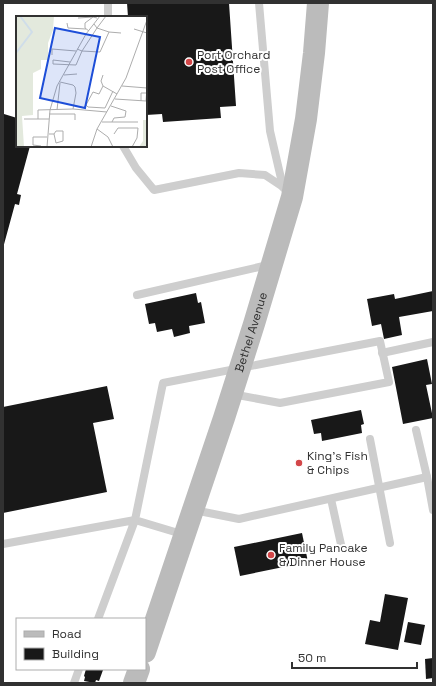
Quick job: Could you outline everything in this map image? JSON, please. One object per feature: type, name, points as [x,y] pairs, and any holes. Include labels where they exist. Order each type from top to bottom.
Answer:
[{"type":"main road","name":"Bethel Avenue","points":[[146,649],[232,394],[271,265],[288,192],[302,146],[310,90],[318,3]]},
{"type":"main road","points":[[134,683],[139,670]]},
{"type":"lane","points":[[108,3],[108,16]]},
{"type":"lane","points":[[259,3],[270,131],[288,192]]},
{"type":"lane","points":[[124,147],[136,168],[154,190],[239,173],[265,175],[288,192]]},
{"type":"lane","points":[[137,295],[271,265]]},
{"type":"lane","points":[[98,618],[135,520],[163,383],[380,341],[389,382],[280,403],[232,394]]},
{"type":"lane","points":[[382,352],[433,342]]},
{"type":"lane","points":[[416,430],[433,510]]},
{"type":"lane","points":[[370,439],[390,543]]},
{"type":"lane","points":[[193,510],[239,519],[427,477]]},
{"type":"lane","points":[[331,498],[342,549]]},
{"type":"lane","points":[[3,544],[135,520],[185,535]]},
{"type":"lane","points":[[74,683],[79,670]]},
{"type":"building","name":"Port Orchard Post Office","points":[[127,3],[229,3],[236,106],[220,107],[221,118],[163,122],[162,114],[147,115],[147,16],[128,16]]},
{"type":"building","points":[[4,114],[16,118],[16,147],[30,147],[17,194],[21,195],[19,205],[15,204],[3,248]]},
{"type":"building","points":[[433,291],[433,311],[399,317],[402,335],[384,339],[381,324],[372,326],[367,299],[394,294],[395,299]]},
{"type":"building","points":[[196,293],[198,303],[201,302],[205,323],[189,326],[190,333],[174,337],[172,329],[157,332],[155,323],[149,324],[145,304]]},
{"type":"building","points":[[427,359],[432,384],[426,385],[433,418],[403,424],[392,367]]},
{"type":"building","points":[[107,386],[114,419],[93,423],[107,492],[3,513],[3,407]]},
{"type":"building","points":[[361,410],[364,424],[361,425],[362,433],[322,441],[321,433],[314,434],[311,420]]},
{"type":"building","points":[[302,533],[308,562],[240,576],[234,547]]},
{"type":"building","points":[[385,594],[408,598],[398,650],[365,644],[370,620],[380,622]]},
{"type":"building","points":[[408,622],[425,625],[421,645],[404,642]]},
{"type":"building","points":[[433,658],[433,678],[426,679],[425,659]]},
{"type":"building","points":[[86,670],[103,670],[99,681],[96,680],[95,683],[84,681]]},
{"type":"place","name":"Port Orchard Post Office","points":[[189,62]]},
{"type":"place","name":"King's Fish & Chips","points":[[299,463]]},
{"type":"place","name":"Family Pancake & Dinner House","points":[[271,555]]}]
